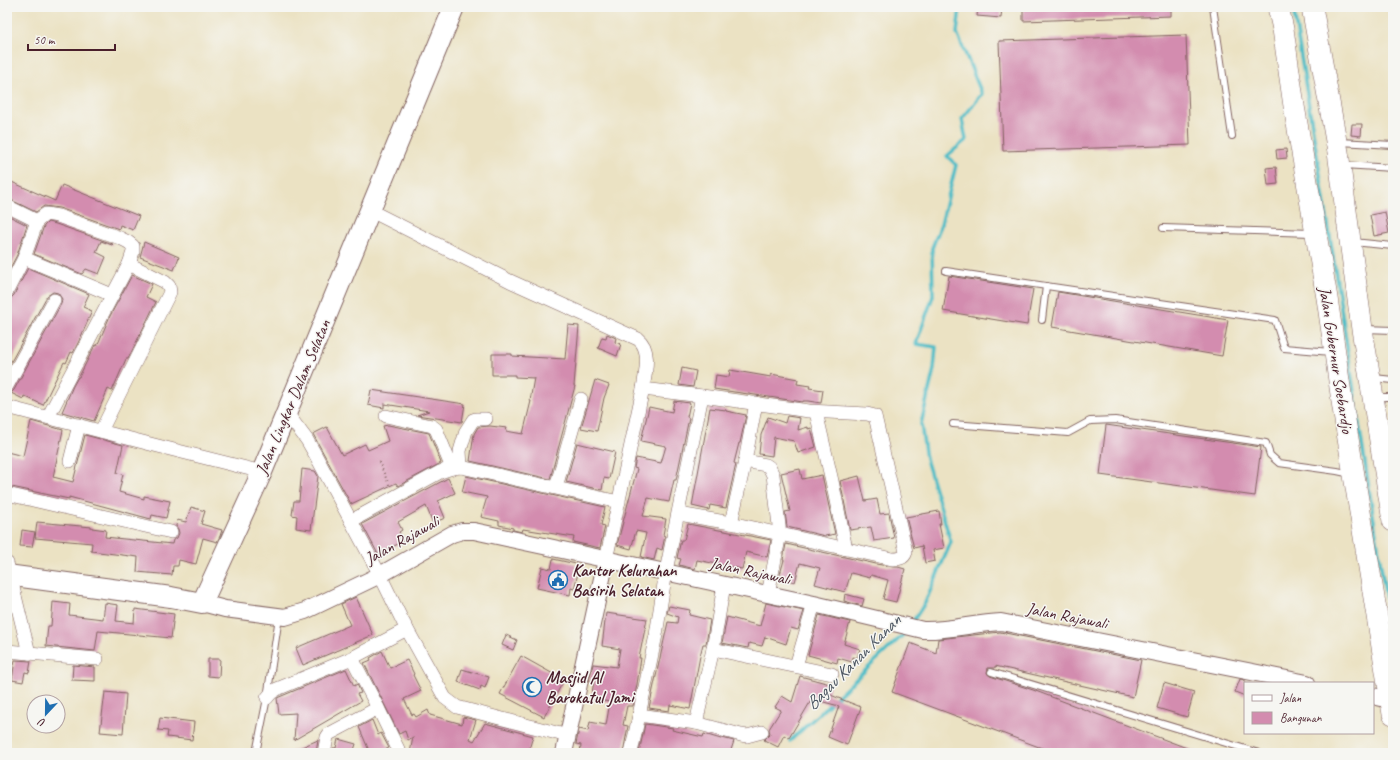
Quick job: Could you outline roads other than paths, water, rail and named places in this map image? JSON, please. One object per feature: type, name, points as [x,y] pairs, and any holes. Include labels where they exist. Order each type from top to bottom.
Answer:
[{"type":"highway","name":"Jalan Gubernur Soebardjo","points":[[1278,7],[1283,29],[1294,106],[1316,233],[1354,475],[1385,703]]},
{"type":"highway","name":"Jalan Gubernur Soebardjo","points":[[1312,7],[1340,165],[1362,329],[1379,391],[1393,521]]},
{"type":"main road","name":"Jalan Lingkar Dalam Selatan","points":[[202,603],[262,472],[454,7]]},
{"type":"main road","points":[[8,568],[202,603]]},
{"type":"street","points":[[7,206],[37,221]]},
{"type":"street","points":[[371,211],[510,281],[638,339],[642,342],[645,348],[646,363],[643,389],[564,753]]},
{"type":"street","points":[[7,291],[24,258],[37,221],[48,213],[128,242],[133,246],[134,252],[129,264],[48,417]]},
{"type":"street","points":[[24,258],[112,295]]},
{"type":"street","points":[[101,432],[170,292],[169,286],[165,282],[129,264]]},
{"type":"street","points":[[7,386],[54,300]]},
{"type":"street","points":[[643,389],[816,412],[867,414],[875,416],[906,552],[902,558],[892,559],[731,523],[679,514]]},
{"type":"street","points":[[631,753],[656,635],[666,572],[702,396]]},
{"type":"street","points":[[556,487],[581,399]]},
{"type":"street","points":[[731,523],[756,403]]},
{"type":"street","points":[[7,407],[262,472]]},
{"type":"street","points":[[286,412],[307,440],[445,698],[462,708],[568,736]]},
{"type":"street","points":[[816,412],[846,549]]},
{"type":"street","points":[[386,416],[432,426],[436,429],[456,468]]},
{"type":"street","points":[[456,468],[466,431],[473,420],[486,419]]},
{"type":"street","points":[[70,461],[79,425]]},
{"type":"street","points":[[745,461],[764,464],[769,467],[771,471],[780,534],[768,594]]},
{"type":"street","points":[[351,521],[440,472],[456,468],[556,487],[619,502]]},
{"type":"street","points":[[7,494],[171,532]]},
{"type":"street","name":"Jalan Rajawali","points":[[202,603],[226,610],[284,617],[305,611],[380,575],[452,534],[462,531],[474,531],[814,604],[923,630],[939,630],[989,622],[1001,622],[1302,682]]},
{"type":"street","points":[[8,568],[29,653]]},
{"type":"street","points":[[696,723],[713,649],[724,585]]},
{"type":"street","points":[[796,666],[814,604]]},
{"type":"street","points":[[267,698],[271,692],[281,687],[352,658],[407,629]]},
{"type":"street","points":[[713,649],[832,674]]},
{"type":"street","points":[[7,651],[97,659]]},
{"type":"street","points":[[352,658],[400,753]]},
{"type":"street","points":[[324,753],[329,734],[378,708]]},
{"type":"street","points":[[639,715],[696,723],[747,736],[762,732]]},
{"type":"lane","points":[[1213,7],[1232,136]]},
{"type":"lane","points":[[1336,141],[1393,145]]},
{"type":"lane","points":[[1340,165],[1393,168]]},
{"type":"lane","points":[[1163,228],[1316,233]]},
{"type":"lane","points":[[1350,242],[1393,246]]},
{"type":"lane","points":[[946,271],[1275,320],[1284,348],[1335,353]]},
{"type":"lane","points":[[1042,320],[1046,286]]},
{"type":"lane","points":[[1362,329],[1393,330]]},
{"type":"lane","points":[[1379,391],[1393,380]]},
{"type":"lane","points":[[953,424],[1068,432],[1090,421],[1115,420],[1266,443],[1270,454],[1279,463],[1337,471],[1354,475]]},
{"type":"lane","points":[[256,753],[267,698],[279,616]]},
{"type":"lane","points":[[991,672],[1258,753]]},
{"type":"waterway","name":"Bagau Kanan Kanan","points":[[911,624],[925,603],[951,542],[926,459],[921,424],[934,369],[936,347],[916,344],[933,296],[932,248],[941,225],[956,165],[947,156],[966,140],[962,119],[982,94],[957,33],[960,7]]},
{"type":"waterway","points":[[1293,7],[1393,644]]},
{"type":"waterway","name":"Bagau Kanan Kanan","points":[[790,741],[903,635],[906,630]]},
{"type":"place","name":"Kantor Kelurahan Basirih Selatan","points":[[558,580]]},
{"type":"place","name":"Masjid Al Barokatul Jami","points":[[532,687]]}]
